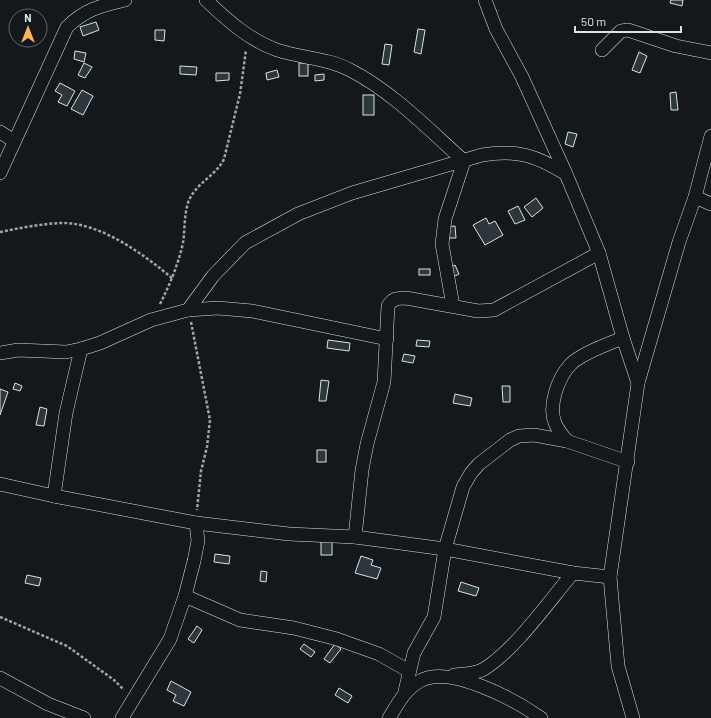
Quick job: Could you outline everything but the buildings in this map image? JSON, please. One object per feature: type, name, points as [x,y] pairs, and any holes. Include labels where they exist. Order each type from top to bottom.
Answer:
[{"type":"street","points":[[0,173],[66,27],[81,14],[100,2],[125,0]]},
{"type":"street","points":[[206,0],[230,24],[277,49],[349,69],[373,83],[402,105],[464,161]]},
{"type":"street","points":[[485,0],[496,29],[522,77],[566,174],[599,253],[623,338],[638,383]]},
{"type":"street","points":[[602,50],[621,31],[628,30],[676,46],[711,54]]},
{"type":"street","points":[[0,132],[14,141]]},
{"type":"street","points":[[633,718],[618,666],[610,577],[628,462],[638,383],[679,242],[695,197],[711,136]]},
{"type":"street","points":[[188,310],[213,276],[245,243],[298,214],[352,192],[496,153],[527,155],[543,159],[566,174]]},
{"type":"street","points":[[453,306],[442,244],[445,219],[464,161]]},
{"type":"street","points":[[695,197],[711,204]]},
{"type":"street","points":[[355,538],[362,470],[367,444],[384,382],[388,306],[391,301],[399,298],[406,298],[478,311],[494,310],[599,253]]},
{"type":"street","points":[[0,353],[18,350],[66,352],[81,349],[100,343],[151,320],[188,310],[218,308],[252,311],[387,339]]},
{"type":"street","points":[[567,441],[555,424],[552,416],[555,393],[560,382],[570,364],[623,338]]},
{"type":"street","points":[[54,496],[66,413],[81,349]]},
{"type":"street","points":[[389,718],[405,691],[414,653],[434,618],[445,549],[464,487],[471,473],[479,464],[510,440],[519,436],[534,435],[567,441],[628,462]]},
{"type":"street","points":[[0,484],[54,496],[196,523],[216,524],[289,534],[355,538],[445,549],[572,573],[610,577]]},
{"type":"street","points":[[122,718],[170,639],[184,596],[198,541],[196,523]]},
{"type":"street","points":[[198,541],[216,524]]},
{"type":"street","points":[[405,691],[420,681],[433,676],[446,676],[484,670],[504,653],[529,626],[572,573]]},
{"type":"street","points":[[184,596],[240,620],[294,628],[336,639],[379,654],[409,671]]},
{"type":"street","points":[[446,676],[470,682],[507,698],[541,718]]},
{"type":"street","points":[[0,678],[48,704],[84,718]]},
{"type":"path","points":[[151,320],[173,279],[183,242],[188,202],[197,187],[220,167],[224,158],[240,94],[248,34]]},
{"type":"path","points":[[0,232],[61,223],[84,225],[146,256],[173,279]]},
{"type":"path","points":[[188,310],[210,420],[210,430],[198,495],[196,523]]},
{"type":"path","points":[[0,617],[67,646],[114,680],[126,692],[131,701]]}]
